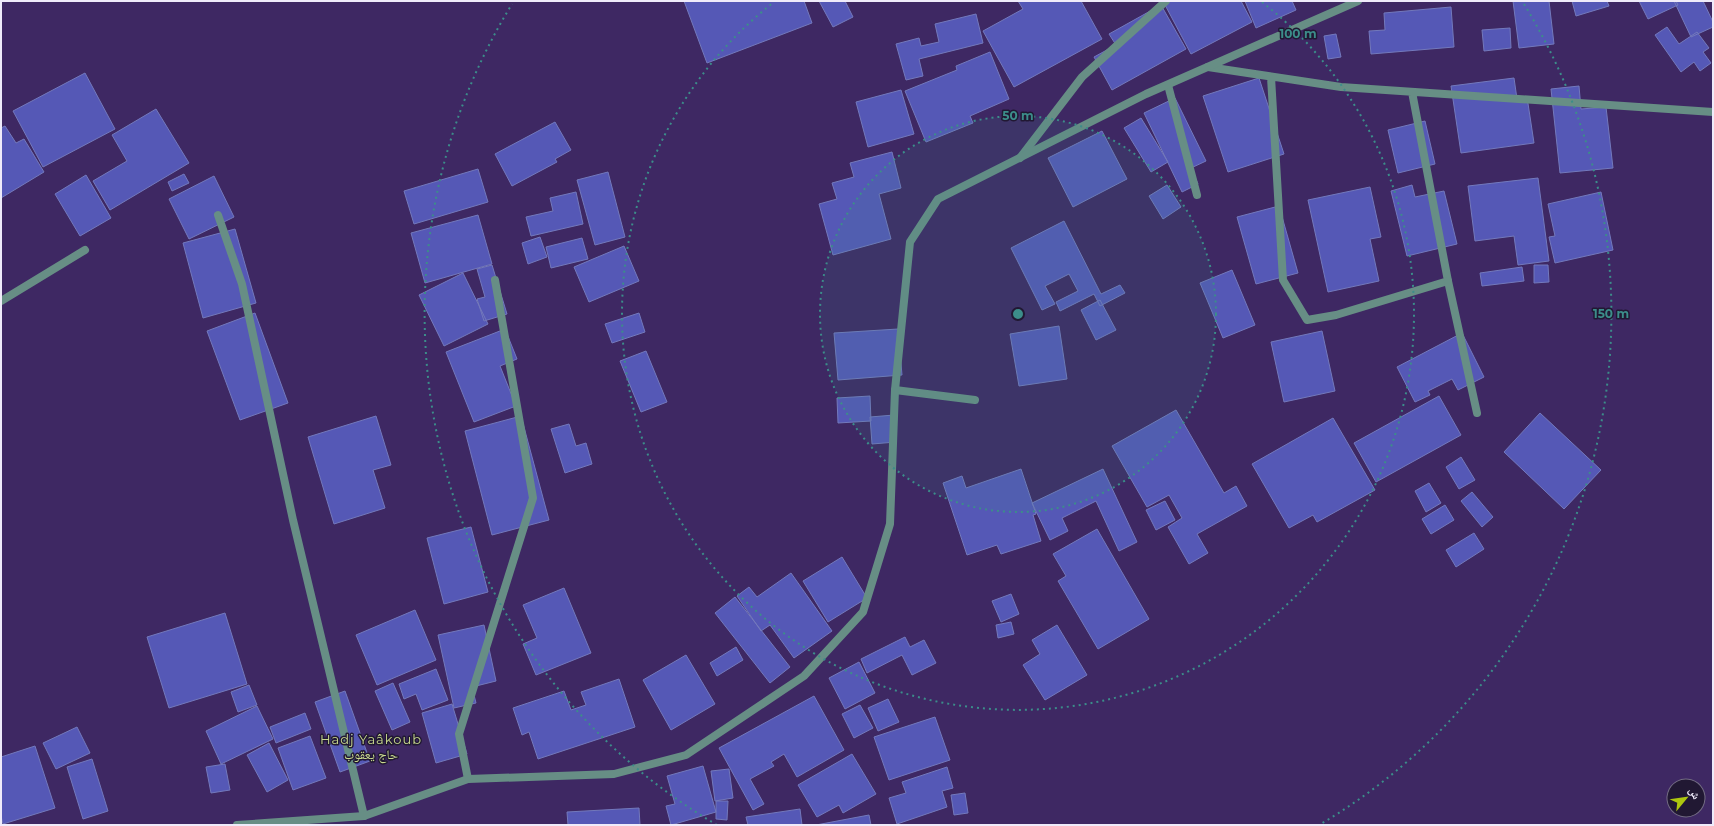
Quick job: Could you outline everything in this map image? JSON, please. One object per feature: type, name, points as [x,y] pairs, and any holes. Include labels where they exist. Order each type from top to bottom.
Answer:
[{"type":"street","points":[[1020,158],[1082,77],[1166,1]]},
{"type":"street","points":[[237,825],[271,824],[364,816],[468,779],[614,774],[686,755],[804,676],[863,612],[890,524],[895,390],[910,242],[938,199],[1168,85],[1358,1]]},
{"type":"street","points":[[1208,67],[1341,87],[1713,112]]},
{"type":"street","points":[[1271,77],[1283,280],[1307,320],[1336,315],[1448,281]]},
{"type":"street","points":[[1168,85],[1197,195]]},
{"type":"street","points":[[1412,92],[1448,281],[1477,413]]},
{"type":"street","points":[[218,215],[242,284],[293,520],[364,816]]},
{"type":"street","points":[[1,301],[86,250]]},
{"type":"street","points":[[468,779],[459,734],[533,498],[495,280]]},
{"type":"street","points":[[895,390],[976,400]]},
{"type":"building","points":[[684,1],[804,1],[812,23],[707,63]]},
{"type":"building","points":[[819,1],[845,1],[853,17],[833,27]]},
{"type":"building","points":[[1018,1],[1081,1],[1102,39],[1014,87],[983,31],[1023,9]]},
{"type":"building","points":[[1166,1],[1241,1],[1252,22],[1191,54],[1164,3]]},
{"type":"building","points":[[1245,1],[1292,1],[1296,10],[1256,28]]},
{"type":"building","points":[[1513,1],[1549,1],[1554,44],[1519,48]]},
{"type":"building","points":[[1572,1],[1607,1],[1609,6],[1576,16]]},
{"type":"building","points":[[1639,1],[1676,1],[1678,5],[1648,19]]},
{"type":"building","points":[[1674,1],[1703,1],[1713,22],[1713,27],[1691,37]]},
{"type":"building","points":[[1161,5],[1186,49],[1112,90],[1094,57],[1116,45],[1109,34]]},
{"type":"building","points":[[1451,7],[1454,47],[1371,54],[1369,31],[1385,30],[1384,13]]},
{"type":"building","points":[[976,14],[983,43],[919,59],[923,76],[906,80],[896,44],[919,38],[921,46],[939,42],[935,24]]},
{"type":"building","points":[[1667,27],[1679,44],[1697,32],[1709,48],[1703,52],[1711,63],[1700,71],[1694,62],[1681,72],[1655,35]]},
{"type":"building","points":[[1510,28],[1511,48],[1484,51],[1482,30]]},
{"type":"building","points":[[1336,34],[1341,57],[1328,59],[1324,36]]},
{"type":"building","points":[[990,52],[1009,99],[970,116],[973,123],[926,142],[905,91],[957,70],[956,66]]},
{"type":"building","points":[[85,73],[115,129],[43,167],[13,111]]},
{"type":"building","points":[[1259,78],[1284,154],[1228,172],[1203,96]]},
{"type":"building","points":[[1514,78],[1517,99],[1527,97],[1534,143],[1461,153],[1451,86]]},
{"type":"building","points":[[1579,86],[1581,109],[1606,107],[1613,168],[1560,173],[1551,89]]},
{"type":"building","points":[[901,90],[914,134],[868,147],[856,102]]},
{"type":"building","points":[[1175,98],[1206,161],[1191,168],[1198,184],[1182,192],[1144,113]]},
{"type":"building","points":[[156,109],[189,163],[110,210],[93,181],[127,161],[112,135]]},
{"type":"building","points":[[1141,118],[1168,162],[1151,172],[1124,128]]},
{"type":"building","points":[[1425,121],[1435,164],[1398,173],[1388,130]]},
{"type":"building","points":[[555,122],[571,150],[555,159],[557,162],[512,186],[495,154]]},
{"type":"building","points":[[5,126],[16,143],[24,139],[44,172],[1,198],[1,128]]},
{"type":"building","points":[[1102,131],[1127,179],[1073,207],[1048,158]]},
{"type":"building","points":[[892,152],[901,188],[879,194],[891,239],[833,255],[819,204],[837,199],[832,183],[854,177],[850,163]]},
{"type":"building","points":[[478,169],[488,202],[414,224],[404,191]]},
{"type":"building","points":[[608,172],[625,237],[595,245],[577,180]]},
{"type":"building","points":[[184,174],[189,183],[172,191],[168,182]]},
{"type":"building","points":[[86,175],[111,218],[80,236],[55,194]]},
{"type":"building","points":[[214,176],[234,217],[189,239],[169,199]]},
{"type":"building","points":[[1538,178],[1549,261],[1518,265],[1514,236],[1475,241],[1468,186]]},
{"type":"building","points":[[1167,185],[1181,207],[1163,219],[1149,196]]},
{"type":"building","points":[[1412,185],[1415,197],[1444,191],[1457,244],[1407,256],[1391,191]]},
{"type":"building","points":[[1370,187],[1381,237],[1370,239],[1379,281],[1328,292],[1308,200]]},
{"type":"building","points":[[576,192],[583,224],[531,236],[526,217],[553,211],[550,198]]},
{"type":"building","points":[[1601,192],[1613,250],[1555,263],[1549,237],[1555,236],[1548,204]]},
{"type":"building","points":[[1279,206],[1298,273],[1256,284],[1237,217]]},
{"type":"building","points":[[478,215],[492,264],[425,283],[411,233]]},
{"type":"building","points":[[1064,221],[1101,294],[1120,285],[1125,293],[1100,306],[1094,294],[1060,311],[1056,302],[1078,291],[1069,274],[1045,286],[1055,304],[1042,310],[1011,248]]},
{"type":"building","points":[[235,229],[256,303],[203,318],[183,243]]},
{"type":"building","points":[[540,237],[547,257],[528,264],[522,243]]},
{"type":"building","points":[[582,238],[588,259],[551,268],[546,247]]},
{"type":"building","points":[[624,246],[639,281],[589,302],[574,267]]},
{"type":"building","points":[[492,265],[507,314],[484,321],[477,299],[485,297],[477,269]]},
{"type":"building","points":[[1534,265],[1548,265],[1549,282],[1534,283]]},
{"type":"building","points":[[1522,267],[1524,281],[1482,286],[1480,273]]},
{"type":"building","points":[[1232,270],[1255,325],[1223,338],[1200,283]]},
{"type":"building","points":[[463,273],[488,324],[444,346],[419,295]]},
{"type":"building","points":[[1100,300],[1116,330],[1096,340],[1081,310]]},
{"type":"building","points":[[255,313],[288,403],[240,420],[207,331]]},
{"type":"building","points":[[639,313],[645,332],[612,343],[605,324]]},
{"type":"building","points":[[1059,326],[1067,379],[1019,386],[1010,334]]},
{"type":"building","points":[[505,329],[517,359],[500,366],[516,406],[474,422],[446,352]]},
{"type":"building","points":[[898,329],[902,375],[838,380],[834,333]]},
{"type":"building","points":[[1322,331],[1335,391],[1284,402],[1271,342]]},
{"type":"building","points":[[1462,333],[1484,377],[1458,390],[1452,379],[1428,391],[1430,395],[1415,402],[1397,367]]},
{"type":"building","points":[[646,351],[667,402],[641,412],[620,361]]},
{"type":"building","points":[[870,396],[871,421],[838,423],[837,398]]},
{"type":"building","points":[[1439,396],[1461,435],[1376,482],[1354,443]]},
{"type":"building","points":[[1176,410],[1224,493],[1236,486],[1247,506],[1197,534],[1208,553],[1189,564],[1168,527],[1182,518],[1169,495],[1147,507],[1112,446]]},
{"type":"building","points":[[1540,413],[1601,470],[1564,509],[1504,452]]},
{"type":"building","points":[[894,415],[896,442],[872,444],[870,417]]},
{"type":"building","points":[[376,416],[391,465],[373,470],[385,508],[334,524],[308,437]]},
{"type":"building","points":[[521,416],[549,520],[492,535],[465,431]]},
{"type":"building","points":[[1333,418],[1375,490],[1317,522],[1313,515],[1289,528],[1252,464]]},
{"type":"building","points":[[569,424],[576,446],[586,443],[592,464],[565,473],[551,429]]},
{"type":"building","points":[[1461,457],[1475,480],[1459,489],[1446,467]]},
{"type":"building","points":[[1021,469],[1036,514],[1033,515],[1041,541],[1001,554],[997,545],[967,555],[943,483],[962,476],[966,488]]},
{"type":"building","points":[[1103,469],[1137,542],[1119,551],[1096,501],[1062,518],[1068,531],[1050,540],[1032,503]]},
{"type":"building","points":[[1429,483],[1441,503],[1426,512],[1415,491]]},
{"type":"building","points":[[1472,492],[1493,517],[1482,527],[1461,501]]},
{"type":"building","points":[[1165,501],[1175,520],[1156,530],[1146,510]]},
{"type":"building","points":[[1445,505],[1454,520],[1431,534],[1422,519]]},
{"type":"building","points":[[471,527],[488,592],[444,604],[427,538]]},
{"type":"building","points":[[1097,529],[1149,619],[1098,649],[1058,581],[1066,576],[1053,554]]},
{"type":"building","points":[[1474,533],[1484,549],[1456,567],[1446,550]]},
{"type":"building","points":[[842,557],[867,598],[828,622],[803,581]]},
{"type":"building","points":[[791,573],[832,631],[794,658],[770,625],[761,631],[737,596],[749,587],[757,597]]},
{"type":"building","points":[[564,588],[591,653],[536,675],[523,644],[537,638],[523,605]]},
{"type":"building","points":[[1011,594],[1019,614],[1001,622],[992,601]]},
{"type":"building","points":[[735,597],[790,667],[770,683],[715,613]]},
{"type":"building","points":[[415,610],[436,660],[377,685],[356,635]]},
{"type":"building","points":[[225,613],[247,684],[169,708],[147,637]]},
{"type":"building","points":[[1011,622],[1014,634],[998,638],[996,625]]},
{"type":"building","points":[[484,625],[496,681],[472,687],[476,703],[454,708],[438,635]]},
{"type":"building","points":[[1057,625],[1087,675],[1045,700],[1023,665],[1040,654],[1032,640]]},
{"type":"building","points":[[905,637],[910,647],[924,640],[936,663],[912,675],[902,655],[867,673],[861,659]]},
{"type":"building","points":[[736,647],[743,660],[717,676],[710,663]]},
{"type":"building","points":[[686,655],[715,704],[671,730],[643,680]]},
{"type":"building","points":[[859,662],[875,693],[845,709],[829,678]]},
{"type":"building","points":[[436,669],[448,700],[422,710],[416,694],[404,699],[399,684]]},
{"type":"building","points":[[619,679],[635,727],[538,759],[529,732],[522,735],[513,708],[564,691],[571,710],[586,705],[581,692]]},
{"type":"building","points":[[393,683],[410,722],[392,730],[375,691]]},
{"type":"building","points":[[249,685],[257,705],[238,712],[231,692]]},
{"type":"building","points":[[345,691],[370,761],[340,772],[315,702]]},
{"type":"building","points":[[814,696],[844,750],[797,777],[784,754],[771,762],[774,766],[750,779],[764,804],[753,810],[719,748]]},
{"type":"building","points":[[888,699],[899,722],[878,731],[868,708]]},
{"type":"building","points":[[452,704],[467,754],[436,763],[422,713]]},
{"type":"building","points":[[860,705],[873,728],[854,738],[842,714]]},
{"type":"building","points":[[257,706],[273,739],[221,764],[206,731]]},
{"type":"building","points":[[305,713],[311,729],[276,743],[270,727]]},
{"type":"building","points":[[935,717],[950,760],[889,780],[874,737]]},
{"type":"building","points":[[77,727],[90,753],[56,769],[43,743]]},
{"type":"building","points":[[310,736],[326,778],[293,790],[278,748]]},
{"type":"building","points":[[269,743],[288,780],[267,792],[247,755]]},
{"type":"building","points":[[35,746],[55,808],[3,824],[1,816],[1,757]]},
{"type":"building","points":[[852,754],[876,794],[843,813],[839,805],[817,817],[798,785]]},
{"type":"building","points":[[92,759],[108,811],[83,819],[67,767]]},
{"type":"building","points":[[225,764],[230,790],[211,793],[206,767]]},
{"type":"building","points":[[703,766],[716,812],[671,825],[666,806],[675,804],[667,776]]},
{"type":"building","points":[[947,767],[953,788],[942,791],[947,807],[897,824],[889,798],[906,793],[902,782]]},
{"type":"building","points":[[729,769],[733,798],[715,801],[711,771]]},
{"type":"building","points":[[965,793],[968,813],[954,815],[951,795]]},
{"type":"building","points":[[716,801],[728,801],[727,820],[716,819]]},
{"type":"building","points":[[639,808],[640,825],[568,825],[567,812]]},
{"type":"building","points":[[800,809],[802,825],[748,825],[746,817]]},
{"type":"building","points":[[869,815],[871,825],[816,825]]},
{"type":"district","name":"Hadj Yaâkoub حاج يعقوب","points":[[371,746]]}]
